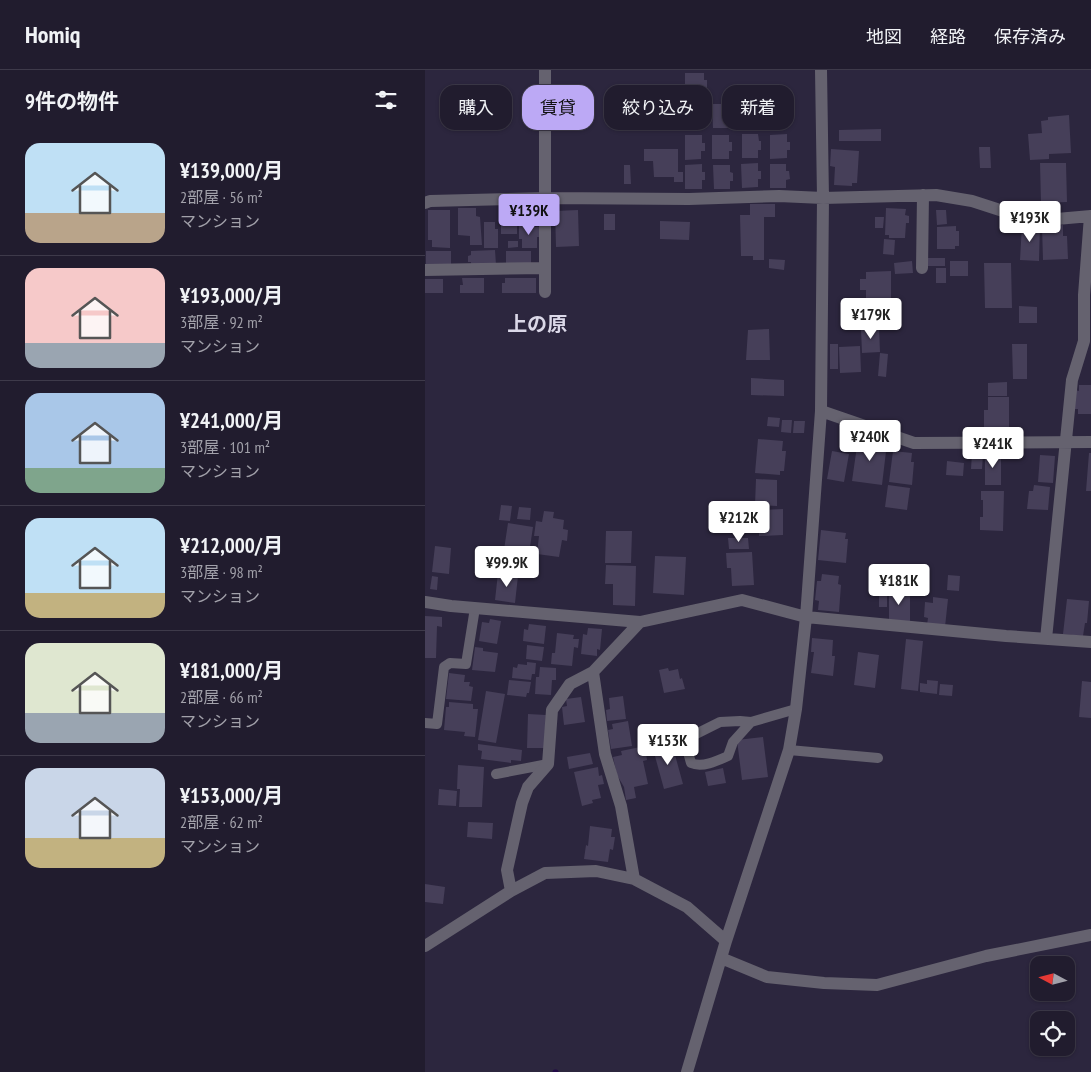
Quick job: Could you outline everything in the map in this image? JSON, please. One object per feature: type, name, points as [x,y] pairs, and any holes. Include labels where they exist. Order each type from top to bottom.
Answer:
[{"type":"street","points":[[545,70],[547,198],[545,292]]},
{"type":"street","points":[[687,1072],[726,941],[789,750],[796,709],[806,617],[821,411],[823,198],[821,70]]},
{"type":"street","points":[[425,203],[430,201],[547,198],[689,199],[779,196],[823,198],[936,195],[972,200],[1034,221],[1091,216],[1084,296],[1084,341],[1072,380],[1046,639]]},
{"type":"street","points":[[922,268],[923,196]]},
{"type":"street","points":[[425,270],[545,268]]},
{"type":"street","points":[[821,411],[914,443],[1091,442]]},
{"type":"street","points":[[425,602],[640,622],[742,600],[806,617],[1091,642]]},
{"type":"street","points":[[511,891],[507,870],[522,803],[528,787],[548,764],[552,710],[570,684],[593,672],[640,622]]},
{"type":"street","points":[[593,672],[605,754],[621,806],[634,879]]},
{"type":"street","points":[[425,946],[511,891],[545,873],[596,871],[634,879],[687,907],[726,941]]},
{"type":"street","points":[[721,958],[767,977],[824,983],[877,985],[986,956],[1091,936]]},
{"type":"lane","points":[[425,724],[437,724],[444,667],[450,663],[466,664],[475,608]]},
{"type":"lane","points":[[751,722],[733,742],[728,756],[718,761],[696,765],[691,762],[686,745],[688,738],[720,722],[740,720],[751,722],[796,709]]},
{"type":"lane","points":[[789,750],[878,758]]},
{"type":"lane","points":[[496,774],[548,764]]},
{"type":"building","points":[[685,73],[704,73],[704,80],[707,80],[707,85],[685,85]]},
{"type":"building","points":[[712,104],[722,104],[722,128],[713,128]]},
{"type":"building","points":[[1069,115],[1071,153],[1049,154],[1049,159],[1030,160],[1028,134],[1042,133],[1041,121],[1048,120],[1048,117]]},
{"type":"building","points":[[881,129],[881,141],[839,141],[839,130]]},
{"type":"building","points":[[742,134],[758,134],[759,141],[761,141],[761,150],[758,150],[758,158],[742,158]]},
{"type":"building","points":[[787,134],[790,150],[787,150],[787,158],[770,159],[770,135]]},
{"type":"building","points":[[685,135],[702,135],[705,151],[701,151],[701,159],[685,160]]},
{"type":"building","points":[[712,135],[729,135],[729,142],[732,142],[732,151],[729,151],[729,159],[712,159]]},
{"type":"building","points":[[979,147],[990,147],[991,168],[980,168]]},
{"type":"building","points":[[644,149],[678,149],[678,172],[683,172],[683,182],[674,182],[674,177],[654,177],[653,161],[644,161]]},
{"type":"building","points":[[831,149],[859,151],[857,183],[852,183],[852,186],[834,185],[835,167],[830,166]]},
{"type":"building","points":[[758,163],[761,179],[758,179],[758,187],[742,188],[741,164]]},
{"type":"building","points":[[1040,163],[1066,163],[1067,202],[1041,203]]},
{"type":"building","points":[[702,164],[705,180],[702,180],[702,189],[685,189],[685,165]]},
{"type":"building","points":[[770,164],[786,164],[786,171],[789,171],[790,179],[786,180],[786,188],[770,188]]},
{"type":"building","points":[[624,165],[630,165],[631,184],[624,184]]},
{"type":"building","points":[[713,165],[730,165],[733,181],[730,181],[730,189],[714,189]]},
{"type":"building","points":[[750,204],[775,204],[775,217],[764,217],[764,260],[753,260],[753,256],[741,256],[740,215],[750,215]]},
{"type":"building","points":[[458,208],[476,208],[476,216],[480,217],[482,245],[470,245],[470,236],[458,235]]},
{"type":"building","points":[[501,208],[512,208],[511,218],[517,218],[517,234],[501,234]]},
{"type":"building","points":[[886,208],[906,209],[905,215],[909,216],[909,223],[906,223],[905,238],[889,238],[889,235],[885,235]]},
{"type":"building","points":[[428,210],[450,210],[450,248],[432,247],[432,240],[428,240]]},
{"type":"building","points":[[578,210],[579,246],[556,247],[555,211]]},
{"type":"building","points":[[936,210],[946,210],[947,224],[937,225]]},
{"type":"building","points":[[604,214],[615,214],[615,230],[604,230]]},
{"type":"building","points":[[875,217],[884,217],[883,228],[875,228]]},
{"type":"building","points":[[660,221],[690,222],[689,240],[660,239]]},
{"type":"building","points":[[484,222],[495,222],[495,229],[498,229],[498,248],[484,248]]},
{"type":"building","points":[[519,224],[534,224],[534,227],[539,227],[537,248],[522,248],[522,239],[519,239]]},
{"type":"building","points":[[1022,225],[1040,225],[1039,261],[1020,260]]},
{"type":"building","points":[[1063,225],[1063,236],[1067,236],[1068,259],[1043,260],[1042,226]]},
{"type":"building","points":[[956,226],[956,231],[959,231],[959,246],[955,246],[955,249],[937,249],[937,227]]},
{"type":"building","points":[[884,239],[895,240],[894,255],[883,254]]},
{"type":"building","points":[[508,241],[518,241],[518,247],[508,248]]},
{"type":"building","points":[[495,250],[496,265],[471,266],[471,262],[468,262],[468,256],[471,255],[471,251]]},
{"type":"building","points":[[426,251],[451,251],[451,266],[426,266]]},
{"type":"building","points":[[506,251],[531,251],[531,265],[506,265]]},
{"type":"building","points":[[927,258],[945,258],[945,266],[927,266]]},
{"type":"building","points":[[769,259],[785,260],[784,270],[769,268]]},
{"type":"building","points":[[912,261],[913,273],[895,274],[894,263]]},
{"type":"building","points":[[950,261],[968,261],[968,276],[950,276]]},
{"type":"building","points":[[984,263],[1011,263],[1012,308],[985,308]]},
{"type":"building","points":[[936,268],[946,268],[946,283],[936,283]]},
{"type":"building","points":[[891,271],[891,315],[866,315],[866,290],[860,290],[860,279],[866,279],[866,272]]},
{"type":"building","points":[[462,278],[484,278],[484,293],[460,293],[460,285],[463,285]]},
{"type":"building","points":[[505,278],[536,278],[536,293],[502,293],[502,283],[505,283]]},
{"type":"building","points":[[425,279],[443,279],[443,293],[425,293]]},
{"type":"building","points":[[1019,306],[1037,307],[1037,323],[1019,323]]},
{"type":"building","points":[[879,327],[880,352],[862,353],[861,329]]},
{"type":"building","points":[[769,329],[770,360],[746,360],[748,330]]},
{"type":"building","points":[[830,344],[838,344],[838,369],[830,369]]},
{"type":"building","points":[[1012,344],[1027,344],[1027,379],[1013,379]]},
{"type":"building","points":[[860,346],[861,372],[840,373],[839,347]]},
{"type":"building","points":[[880,353],[888,354],[886,377],[878,376]]},
{"type":"building","points":[[751,378],[784,380],[784,396],[751,395]]},
{"type":"building","points":[[1007,382],[1007,396],[988,396],[988,383]]},
{"type":"building","points":[[1079,385],[1091,385],[1091,414],[1078,414],[1078,409],[1074,409],[1075,390],[1079,391]]},
{"type":"building","points":[[988,397],[1009,397],[1009,429],[1001,429],[1001,432],[989,432],[989,427],[984,427],[984,410],[988,410]]},
{"type":"building","points":[[768,417],[780,418],[779,427],[767,426]]},
{"type":"building","points":[[782,420],[792,420],[791,433],[781,432]]},
{"type":"building","points":[[794,421],[805,421],[804,433],[793,433]]},
{"type":"building","points":[[758,439],[783,441],[782,451],[786,451],[784,471],[780,471],[780,475],[755,473]]},
{"type":"building","points":[[858,439],[887,443],[882,485],[852,481]]},
{"type":"building","points":[[1004,449],[1020,449],[1020,458],[1004,458]]},
{"type":"building","points":[[832,451],[849,454],[844,482],[827,479]]},
{"type":"building","points":[[893,451],[912,453],[911,462],[914,462],[912,485],[889,482]]},
{"type":"building","points":[[972,453],[983,454],[982,469],[971,469]]},
{"type":"building","points":[[985,453],[1001,453],[1001,485],[985,485]]},
{"type":"building","points":[[1089,453],[1091,453],[1091,491],[1086,491]]},
{"type":"building","points":[[1040,455],[1055,456],[1053,483],[1038,482]]},
{"type":"building","points":[[947,461],[964,463],[963,476],[946,475]]},
{"type":"building","points":[[756,479],[777,480],[777,506],[755,505]]},
{"type":"building","points":[[888,485],[910,488],[907,510],[885,507]]},
{"type":"building","points":[[1034,485],[1050,487],[1048,510],[1027,509],[1029,491],[1033,491]]},
{"type":"building","points":[[981,491],[1004,491],[1003,531],[980,530],[980,517],[983,517]]},
{"type":"building","points":[[501,505],[512,506],[510,521],[499,520]]},
{"type":"building","points":[[519,507],[531,508],[530,520],[517,519]]},
{"type":"building","points":[[783,509],[783,535],[759,536],[759,510]]},
{"type":"building","points":[[544,511],[554,512],[553,518],[564,520],[563,529],[568,530],[567,541],[562,540],[559,557],[537,554],[539,536],[534,536],[536,521],[542,522]]},
{"type":"building","points":[[508,523],[533,527],[527,567],[502,563]]},
{"type":"building","points":[[821,530],[846,533],[845,539],[848,539],[846,563],[818,560]]},
{"type":"building","points":[[606,531],[632,531],[631,563],[605,563]]},
{"type":"building","points":[[728,538],[748,538],[749,549],[729,549]]},
{"type":"building","points":[[435,546],[451,548],[449,574],[432,572]]},
{"type":"building","points":[[752,552],[754,585],[732,586],[731,568],[727,568],[726,553]]},
{"type":"building","points":[[655,556],[686,557],[684,595],[653,593]]},
{"type":"building","points":[[879,564],[888,564],[888,567],[904,566],[904,587],[880,587]]},
{"type":"building","points":[[606,565],[636,566],[635,606],[613,605],[613,584],[605,584]]},
{"type":"building","points":[[498,573],[518,576],[515,603],[495,600]]},
{"type":"building","points":[[822,574],[839,576],[838,584],[841,585],[839,612],[818,610],[819,601],[815,600],[817,581],[821,581]]},
{"type":"building","points":[[948,575],[960,576],[959,591],[947,590]]},
{"type":"building","points":[[432,576],[438,577],[437,590],[430,589]]},
{"type":"building","points":[[879,589],[887,589],[887,607],[879,607]]},
{"type":"building","points":[[889,590],[910,590],[910,621],[889,621]]},
{"type":"building","points":[[933,597],[948,599],[945,627],[927,625],[928,618],[924,617],[925,602],[933,603]]},
{"type":"building","points":[[1067,599],[1089,601],[1087,623],[1085,623],[1083,636],[1063,634]]},
{"type":"building","points":[[425,616],[442,617],[442,627],[437,626],[436,658],[425,658]]},
{"type":"building","points":[[490,619],[501,621],[497,644],[479,641],[482,622],[489,623]]},
{"type":"building","points":[[529,624],[546,626],[544,644],[523,641],[524,629],[528,630]]},
{"type":"building","points":[[588,628],[602,629],[600,650],[597,649],[597,656],[581,654],[583,634],[587,635]]},
{"type":"building","points":[[557,633],[574,635],[573,639],[579,639],[578,648],[574,647],[572,666],[551,664],[552,653],[555,653]]},
{"type":"building","points":[[812,638],[833,640],[832,656],[835,656],[833,676],[811,673],[814,652],[811,652]]},
{"type":"building","points":[[906,639],[923,641],[918,691],[901,689]]},
{"type":"building","points":[[527,645],[544,647],[542,661],[526,659]]},
{"type":"building","points":[[475,647],[483,648],[483,651],[498,653],[495,672],[472,670]]},
{"type":"building","points":[[858,652],[879,655],[875,688],[854,685]]},
{"type":"building","points":[[527,662],[536,663],[535,674],[532,674],[531,680],[512,678],[513,667],[517,668],[518,664],[527,665]]},
{"type":"building","points":[[540,667],[556,668],[556,680],[552,680],[551,695],[535,694],[536,677],[539,677]]},
{"type":"building","points":[[668,668],[669,671],[678,669],[685,689],[664,693],[659,670]]},
{"type":"building","points":[[449,673],[465,675],[464,682],[470,682],[469,686],[473,687],[471,701],[446,699]]},
{"type":"building","points":[[509,680],[531,682],[529,693],[527,693],[526,697],[507,695]]},
{"type":"building","points":[[927,680],[938,681],[937,694],[920,692],[920,683],[927,684]]},
{"type":"building","points":[[1082,681],[1091,682],[1091,718],[1079,717]]},
{"type":"building","points":[[940,684],[953,685],[952,696],[939,695]]},
{"type":"building","points":[[486,691],[505,694],[496,743],[478,740]]},
{"type":"building","points":[[623,696],[626,719],[607,721],[606,710],[610,709],[609,698]]},
{"type":"building","points":[[581,697],[585,722],[564,725],[562,707],[567,706],[566,699]]},
{"type":"building","points":[[449,702],[473,704],[473,709],[478,709],[475,737],[464,736],[465,732],[444,730],[446,707],[449,707]]},
{"type":"building","points":[[528,714],[546,715],[545,748],[527,748]]},
{"type":"building","points":[[628,721],[632,746],[611,749],[608,730],[613,729],[612,724]]},
{"type":"building","points":[[763,737],[768,777],[742,780],[737,740]]},
{"type":"building","points":[[478,744],[522,750],[521,761],[511,760],[511,763],[481,759],[482,751],[478,750]]},
{"type":"building","points":[[672,744],[683,784],[664,789],[653,749]]},
{"type":"building","points":[[645,746],[647,760],[643,761],[648,784],[634,787],[636,798],[626,800],[624,787],[617,775],[613,757],[622,755],[621,751]]},
{"type":"building","points":[[590,753],[593,764],[569,769],[567,757]]},
{"type":"building","points":[[458,765],[484,767],[482,807],[459,807],[460,789],[457,789]]},
{"type":"building","points":[[598,767],[599,776],[602,775],[604,784],[598,785],[601,798],[592,800],[593,803],[582,806],[574,772]]},
{"type":"building","points":[[723,768],[726,783],[708,786],[705,772]]},
{"type":"building","points":[[439,789],[457,791],[456,806],[438,805]]},
{"type":"building","points":[[468,822],[493,823],[492,839],[467,837]]},
{"type":"building","points":[[590,826],[612,829],[611,837],[615,837],[613,850],[610,849],[608,862],[584,859],[586,845],[588,846]]},
{"type":"building","points":[[425,884],[445,887],[443,904],[425,902]]},
{"type":"district","name":"上の原","points":[[537,324]]}]
